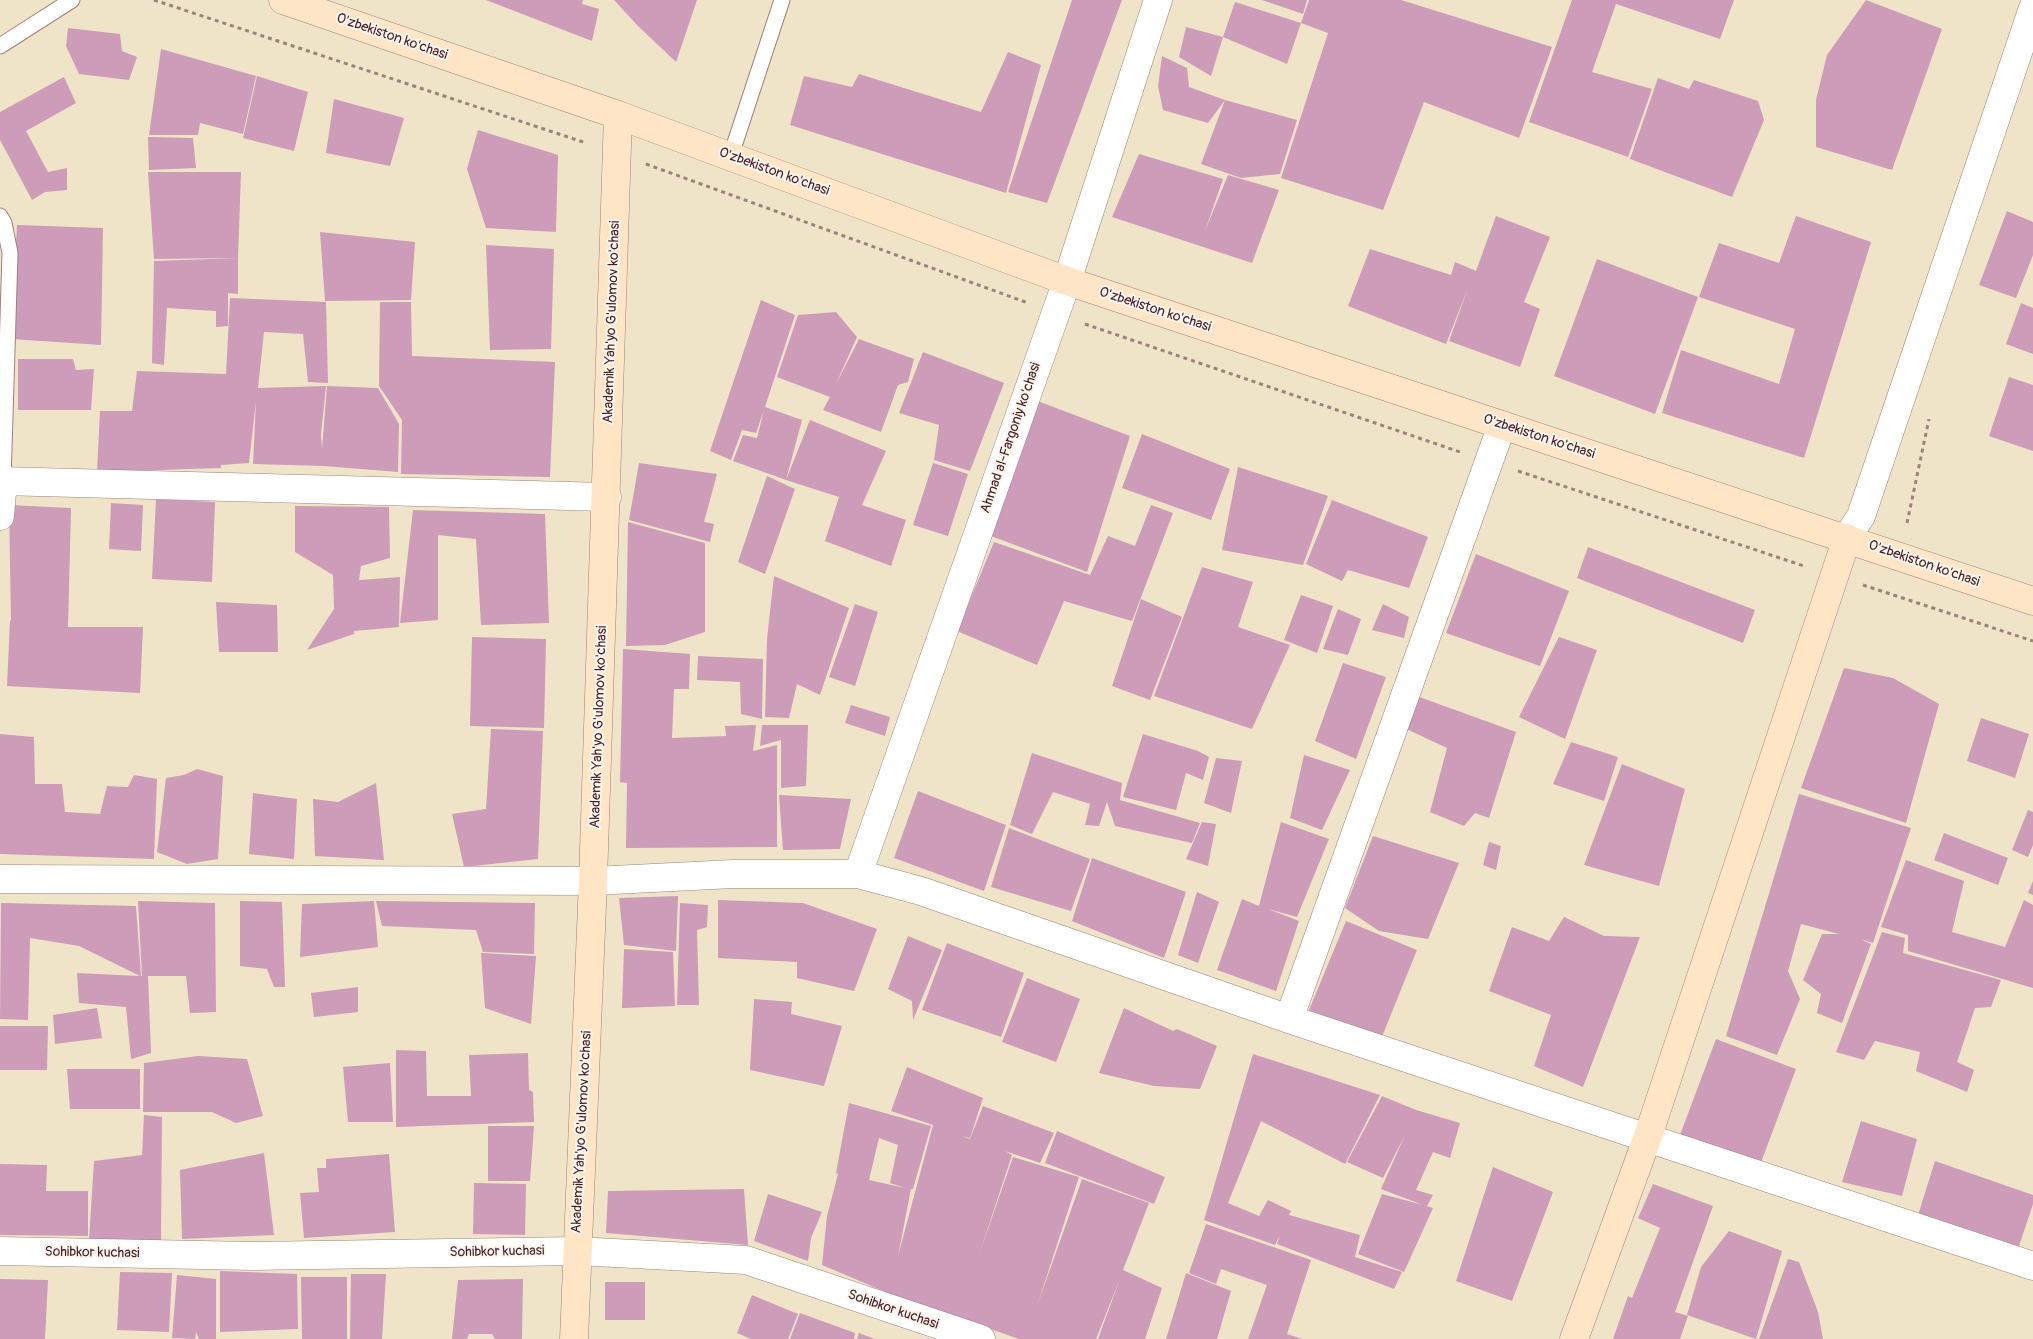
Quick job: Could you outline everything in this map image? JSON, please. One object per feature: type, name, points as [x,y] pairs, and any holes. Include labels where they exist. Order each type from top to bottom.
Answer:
[{"type":"main road","name":"O'zbekiston ko'chasi","points":[[283,0],[618,115],[1067,281],[1848,538],[2033,601]]},
{"type":"main road","name":"Akademik Yah'yo G'ulomov ko'chasi","points":[[574,1339],[594,881],[618,115]]},
{"type":"main road","points":[[1574,1339],[1647,1139],[1848,538]]},
{"type":"street","name":"Ahmad al-Fargoniy ko'chasi","points":[[858,874],[1067,281],[1158,0]]},
{"type":"street","points":[[1848,538],[1861,516],[2033,8]]},
{"type":"street","points":[[1289,1019],[1502,425]]},
{"type":"street","points":[[0,516],[1,481],[607,497]]},
{"type":"street","points":[[0,879],[594,881],[732,874],[858,874],[921,891],[1289,1019],[2033,1266]]},
{"type":"street","name":"Sohibkor kuchasi","points":[[0,1251],[252,1256],[577,1251],[746,1260],[980,1339]]},
{"type":"lane","points":[[0,46],[72,0]]},
{"type":"lane","points":[[732,156],[782,0]]},
{"type":"lane","points":[[0,216],[4,223],[10,252],[1,481]]},
{"type":"building","points":[[486,0],[583,0],[582,4],[599,9],[592,41]]},
{"type":"building","points":[[614,0],[697,0],[676,62],[638,26]]},
{"type":"building","points":[[1072,0],[1122,0],[1047,203],[1008,192]]},
{"type":"building","points":[[1262,0],[1307,0],[1303,14]]},
{"type":"building","points":[[1309,0],[1401,0],[1552,47],[1519,138],[1424,102],[1383,210],[1281,178],[1328,33],[1301,23]]},
{"type":"building","points":[[1572,0],[1734,0],[1720,39],[1616,4],[1592,72],[1652,89],[1628,157],[1529,122]]},
{"type":"building","points":[[1866,0],[1942,29],[1892,170],[1816,147],[1816,100],[1827,55]]},
{"type":"building","points":[[1235,2],[1301,23],[1287,64],[1223,37]]},
{"type":"building","points":[[1186,27],[1223,37],[1211,76],[1179,57]]},
{"type":"building","points":[[68,28],[120,34],[122,51],[137,57],[129,80],[79,74],[66,46]]},
{"type":"building","points":[[161,49],[256,76],[243,134],[200,123],[198,135],[149,135]]},
{"type":"building","points":[[1008,52],[1041,65],[1006,193],[790,125],[804,76],[852,87],[859,74],[981,112]]},
{"type":"building","points":[[1162,56],[1187,68],[1189,87],[1225,100],[1208,123],[1163,110],[1158,86]]},
{"type":"building","points":[[257,76],[308,92],[294,151],[243,138]]},
{"type":"building","points":[[64,77],[76,103],[26,131],[48,172],[67,168],[67,190],[45,192],[32,200],[0,140],[0,112]]},
{"type":"building","points":[[1658,78],[1689,89],[1694,80],[1758,101],[1764,120],[1732,197],[1630,159]]},
{"type":"building","points":[[334,99],[404,118],[390,166],[326,153]]},
{"type":"building","points":[[1225,100],[1297,120],[1280,174],[1241,178],[1201,164]]},
{"type":"building","points":[[478,130],[558,155],[556,232],[486,228],[467,169]]},
{"type":"building","points":[[148,137],[193,138],[196,168],[149,170]]},
{"type":"building","points":[[1139,154],[1223,179],[1205,231],[1228,175],[1279,190],[1252,263],[1112,217]]},
{"type":"building","points":[[148,172],[241,172],[238,258],[154,259]]},
{"type":"building","points":[[2007,211],[2033,222],[2033,255],[2016,298],[1979,285]]},
{"type":"building","points":[[1496,216],[1550,237],[1524,302],[1540,309],[1520,367],[1449,341],[1468,288],[1446,344],[1348,306],[1370,249],[1451,275],[1455,262],[1476,271]]},
{"type":"building","points":[[1796,216],[1871,242],[1804,458],[1662,413],[1681,350],[1779,384],[1795,329],[1699,297],[1719,243],[1779,263]]},
{"type":"building","points":[[17,225],[103,228],[101,345],[11,339]]},
{"type":"building","points":[[320,232],[415,242],[411,300],[325,301]]},
{"type":"building","points":[[486,245],[554,249],[551,349],[490,350]]},
{"type":"building","points":[[238,258],[238,294],[228,293],[228,326],[216,327],[216,311],[167,308],[164,365],[152,363],[154,261]]},
{"type":"building","points":[[1597,259],[1698,297],[1655,414],[1554,376]]},
{"type":"building","points":[[230,298],[326,302],[328,383],[308,382],[303,334],[264,332],[258,388],[326,386],[321,434],[322,449],[327,386],[378,388],[399,424],[398,472],[324,466],[253,464],[256,401],[249,463],[221,465],[221,468],[97,472],[100,411],[132,411],[137,371],[226,374]]},
{"type":"building","points":[[761,300],[795,315],[765,407],[802,420],[786,480],[733,461],[743,435],[757,438],[764,410],[756,433],[742,430],[731,460],[710,451]]},
{"type":"building","points":[[380,302],[411,302],[412,356],[555,362],[550,477],[401,474],[402,420],[379,386]]},
{"type":"building","points":[[2021,303],[2033,308],[2033,354],[2006,344]]},
{"type":"building","points":[[836,312],[857,337],[835,386],[859,339],[914,359],[908,382],[898,385],[881,432],[823,410],[830,397],[777,377],[798,315]]},
{"type":"building","points":[[923,352],[1004,383],[970,471],[934,460],[939,425],[899,413]]},
{"type":"building","points":[[18,359],[73,359],[76,370],[94,369],[91,410],[18,410]]},
{"type":"building","points":[[2009,377],[2033,385],[2033,451],[1989,436]]},
{"type":"building","points":[[1035,400],[1130,436],[1087,572],[991,536]]},
{"type":"building","points":[[810,420],[886,451],[862,505],[906,520],[891,566],[825,541],[839,497],[786,480]]},
{"type":"building","points":[[1142,434],[1230,469],[1211,520],[1122,488]]},
{"type":"building","points":[[639,463],[717,474],[704,522],[714,524],[710,542],[629,520]]},
{"type":"building","points":[[933,463],[968,474],[948,536],[913,525]]},
{"type":"building","points":[[1238,467],[1328,496],[1303,565],[1222,550]]},
{"type":"building","points":[[767,476],[795,489],[765,574],[738,562]]},
{"type":"building","points":[[156,499],[215,502],[212,582],[152,579]]},
{"type":"building","points":[[1332,500],[1428,537],[1409,588],[1348,570],[1342,581],[1306,564]]},
{"type":"building","points":[[111,503],[143,505],[141,551],[109,549]]},
{"type":"building","points":[[9,505],[71,508],[68,627],[143,627],[140,693],[7,686],[11,621]]},
{"type":"building","points":[[1151,505],[1173,513],[1132,621],[1064,601],[1037,665],[957,631],[994,542],[1090,575],[1108,536],[1135,546]]},
{"type":"building","points":[[295,506],[389,507],[390,558],[361,566],[359,580],[400,577],[399,627],[354,631],[354,634],[307,650],[334,609],[333,575],[295,552]]},
{"type":"building","points":[[413,510],[545,514],[549,623],[481,625],[476,539],[438,535],[438,620],[400,623]]},
{"type":"building","points":[[628,522],[705,543],[705,632],[665,645],[626,646]]},
{"type":"building","points":[[1588,547],[1755,610],[1743,643],[1577,578]]},
{"type":"building","points":[[1476,554],[1569,591],[1540,666],[1446,633]]},
{"type":"building","points":[[1202,567],[1253,582],[1238,627],[1290,645],[1252,729],[1154,696]]},
{"type":"building","points":[[774,576],[849,608],[820,695],[797,684],[789,718],[765,717],[767,639]]},
{"type":"building","points":[[1301,595],[1333,606],[1317,653],[1284,640]]},
{"type":"building","points":[[1141,599],[1182,617],[1150,700],[1112,686]]},
{"type":"building","points":[[216,602],[277,605],[278,652],[219,652]]},
{"type":"building","points":[[855,604],[878,612],[855,686],[829,677]]},
{"type":"building","points":[[1383,604],[1409,617],[1404,638],[1372,630]]},
{"type":"building","points":[[1338,609],[1361,619],[1348,655],[1323,649]]},
{"type":"building","points":[[472,637],[546,639],[544,728],[470,726]]},
{"type":"building","points":[[1559,637],[1597,650],[1565,739],[1519,717]]},
{"type":"building","points":[[623,649],[690,654],[689,689],[674,689],[672,738],[726,736],[725,726],[756,725],[753,751],[777,745],[777,847],[626,848],[627,783],[620,782]]},
{"type":"building","points":[[698,656],[763,659],[762,719],[741,714],[740,682],[697,680]]},
{"type":"building","points":[[1343,663],[1386,677],[1356,759],[1315,741]]},
{"type":"building","points":[[1844,668],[1893,678],[1939,704],[1906,823],[1801,788]]},
{"type":"building","points":[[1411,694],[1516,732],[1489,818],[1475,813],[1464,826],[1430,812],[1447,748],[1402,727]]},
{"type":"building","points":[[851,705],[890,717],[885,736],[845,723]]},
{"type":"building","points":[[1981,718],[2029,734],[2015,778],[1967,761]]},
{"type":"building","points":[[762,725],[808,725],[806,786],[781,788],[781,740],[760,746]]},
{"type":"building","points":[[491,729],[543,731],[538,859],[464,867],[452,814],[486,809]]},
{"type":"building","points":[[0,734],[34,737],[35,784],[62,784],[65,812],[100,814],[107,786],[128,787],[134,775],[157,779],[154,859],[0,854]]},
{"type":"building","points":[[1143,734],[1198,751],[1209,757],[1203,780],[1186,773],[1176,810],[1123,797]]},
{"type":"building","points":[[1571,742],[1618,757],[1604,801],[1553,784]]},
{"type":"building","points":[[1032,753],[1122,783],[1120,800],[1200,823],[1192,843],[1115,826],[1107,802],[1099,826],[1085,825],[1090,804],[1053,792],[1032,834],[1010,825]]},
{"type":"building","points":[[1304,755],[1350,770],[1322,830],[1290,818]]},
{"type":"building","points":[[1216,758],[1242,761],[1231,813],[1204,803]]},
{"type":"building","points":[[1622,764],[1685,789],[1659,886],[1584,865]]},
{"type":"building","points":[[197,769],[223,776],[218,859],[187,864],[157,852],[166,778],[184,775]]},
{"type":"building","points":[[376,783],[384,860],[315,856],[313,799],[338,802]]},
{"type":"building","points":[[918,791],[1006,825],[984,891],[894,858]]},
{"type":"building","points":[[253,793],[297,799],[294,859],[249,854]]},
{"type":"building","points":[[1799,794],[1911,828],[1873,943],[1860,939],[1871,944],[1842,1023],[1817,1013],[1821,994],[1803,980],[1822,934],[1839,934],[1801,924],[1788,971],[1800,999],[1777,1055],[1726,1036]]},
{"type":"building","points":[[779,795],[851,799],[840,849],[783,850]]},
{"type":"building","points":[[2028,810],[2033,812],[2033,845],[2028,857],[2012,850]]},
{"type":"building","points":[[1202,822],[1216,824],[1208,866],[1186,859]]},
{"type":"building","points":[[1281,822],[1329,839],[1297,917],[1268,909],[1299,921],[1276,991],[1217,970],[1242,899],[1259,906]]},
{"type":"building","points":[[1009,828],[1090,859],[1071,911],[991,887]]},
{"type":"building","points":[[1944,833],[2008,858],[1998,885],[1934,860]]},
{"type":"building","points":[[1373,836],[1459,863],[1428,939],[1379,931],[1345,908]]},
{"type":"building","points":[[1489,842],[1501,846],[1496,870],[1483,865]]},
{"type":"building","points":[[1092,858],[1186,892],[1164,958],[1072,921]]},
{"type":"building","points":[[1906,860],[1964,881],[1952,932],[2005,947],[2024,900],[2033,905],[2033,988],[1908,951],[1908,935],[1881,927]]},
{"type":"building","points":[[2033,881],[2033,895],[2028,893]]},
{"type":"building","points":[[1197,892],[1219,902],[1198,963],[1178,955]]},
{"type":"building","points":[[678,896],[676,951],[624,945],[619,898]]},
{"type":"building","points":[[718,900],[803,903],[877,929],[854,991],[797,978],[797,962],[718,958]]},
{"type":"building","points":[[138,901],[215,903],[216,1012],[190,1013],[186,976],[148,976],[151,1053],[131,1059],[126,1007],[79,1003],[77,973],[140,976],[79,946],[30,938],[28,1020],[0,1019],[1,903],[136,906],[142,976]]},
{"type":"building","points":[[240,901],[282,902],[285,987],[274,987],[267,969],[240,966]]},
{"type":"building","points":[[374,901],[378,947],[300,957],[302,904]]},
{"type":"building","points":[[376,901],[535,903],[534,954],[483,952],[476,930],[382,926]]},
{"type":"building","points":[[680,903],[708,905],[707,927],[697,930],[699,1005],[677,1005]]},
{"type":"building","points":[[1564,917],[1604,936],[1640,937],[1583,1087],[1534,1066],[1551,1015],[1489,991],[1512,927],[1549,941]]},
{"type":"building","points":[[1346,921],[1417,950],[1381,1039],[1309,1010]]},
{"type":"building","points":[[1882,932],[1905,938],[1903,953],[2001,980],[1991,1007],[1975,1008],[1957,1062],[1974,1070],[1967,1092],[1916,1071],[1920,1052],[1875,1041],[1864,1060],[1836,1052]]},
{"type":"building","points":[[908,936],[942,950],[913,1020],[912,1001],[888,989]]},
{"type":"building","points":[[947,943],[1024,973],[1001,1037],[922,1010]]},
{"type":"building","points":[[624,949],[673,952],[675,1006],[622,1008]]},
{"type":"building","points":[[481,953],[536,956],[531,1024],[485,1008]]},
{"type":"building","points":[[1027,978],[1080,999],[1056,1062],[1002,1042]]},
{"type":"building","points":[[358,987],[358,1012],[314,1017],[311,993]]},
{"type":"building","points":[[754,999],[792,1002],[791,1014],[842,1026],[824,1086],[750,1070]]},
{"type":"building","points":[[97,1008],[102,1038],[55,1044],[53,1015]]},
{"type":"building","points":[[1124,1008],[1173,1031],[1177,1029],[1217,1046],[1200,1089],[1154,1086],[1099,1073]]},
{"type":"building","points":[[0,1026],[48,1026],[47,1070],[0,1070]]},
{"type":"building","points":[[1716,1039],[1796,1069],[1757,1173],[1677,1143]]},
{"type":"building","points":[[396,1050],[426,1051],[427,1096],[471,1096],[469,1055],[528,1053],[529,1090],[533,1092],[534,1122],[396,1127]]},
{"type":"building","points":[[1253,1054],[1380,1095],[1345,1164],[1261,1121],[1228,1203],[1259,1216],[1268,1200],[1291,1211],[1289,1215],[1360,1235],[1355,1257],[1402,1272],[1394,1289],[1277,1244],[1280,1235],[1275,1245],[1204,1220]]},
{"type":"building","points":[[198,1056],[247,1059],[263,1116],[236,1123],[212,1112],[143,1112],[144,1063]]},
{"type":"building","points":[[390,1063],[393,1122],[348,1122],[343,1067]]},
{"type":"building","points":[[907,1067],[983,1098],[970,1138],[962,1136],[970,1139],[983,1106],[1054,1133],[1040,1163],[1005,1151],[1012,1155],[979,1255],[1013,1157],[1079,1177],[1037,1306],[1082,1179],[1149,1203],[1123,1270],[1162,1288],[1145,1339],[1098,1339],[1121,1276],[1096,1339],[1019,1339],[888,1293],[822,1265],[827,1216],[838,1174],[836,1173],[849,1103],[931,1126],[913,1189],[911,1189],[898,1256],[933,1125],[891,1111]],"holes":[[[879,1138],[898,1145],[890,1183],[905,1188],[869,1180]]]},
{"type":"building","points":[[67,1069],[140,1069],[140,1109],[70,1109]]},
{"type":"building","points":[[1382,1096],[1416,1110],[1460,1123],[1450,1158],[1433,1152],[1416,1190],[1433,1195],[1427,1206],[1433,1208],[1404,1272],[1358,1254],[1382,1194],[1423,1205],[1381,1189],[1405,1135],[1383,1178],[1347,1162]]},
{"type":"building","points":[[144,1115],[162,1117],[161,1240],[89,1240],[94,1161],[142,1155]]},
{"type":"building","points":[[1861,1121],[1917,1139],[1902,1196],[1842,1182]]},
{"type":"building","points":[[488,1126],[534,1126],[530,1181],[488,1181]]},
{"type":"building","points":[[1057,1131],[1165,1177],[1154,1204],[1045,1163]]},
{"type":"building","points":[[264,1153],[274,1235],[182,1239],[180,1170]]},
{"type":"building","points":[[389,1154],[395,1232],[304,1238],[300,1193],[319,1192],[317,1168],[326,1168],[326,1159]]},
{"type":"building","points":[[1935,1161],[2033,1195],[2033,1204],[2018,1249],[1918,1215]]},
{"type":"building","points":[[0,1164],[47,1165],[46,1191],[88,1191],[88,1236],[0,1235]]},
{"type":"building","points":[[1493,1167],[1553,1192],[1512,1301],[1456,1281]]},
{"type":"building","points":[[474,1183],[526,1184],[525,1235],[473,1234]]},
{"type":"building","points":[[1653,1184],[1713,1206],[1675,1312],[1688,1316],[1680,1339],[1613,1339],[1628,1296],[1632,1298],[1660,1228],[1638,1218]]},
{"type":"building","points":[[744,1189],[748,1245],[606,1233],[608,1191]]},
{"type":"building","points":[[768,1194],[822,1212],[811,1238],[808,1261],[754,1241]]},
{"type":"building","points":[[1206,1224],[1311,1260],[1287,1334],[1302,1339],[1248,1339],[1267,1285],[1221,1269],[1216,1284],[1189,1273]]},
{"type":"building","points":[[1729,1231],[1782,1251],[1756,1339],[1687,1315],[1701,1267]]},
{"type":"building","points":[[1788,1259],[1799,1262],[1818,1312],[1823,1339],[1759,1339]]},
{"type":"building","points":[[220,1271],[297,1274],[298,1329],[220,1332]]},
{"type":"building","points":[[120,1272],[172,1273],[169,1332],[117,1330]]},
{"type":"building","points":[[1186,1273],[1231,1291],[1217,1339],[1166,1339]]},
{"type":"building","points":[[351,1274],[386,1274],[382,1339],[350,1339]]},
{"type":"building","points":[[177,1275],[216,1279],[216,1339],[199,1339],[196,1332],[195,1339],[172,1338]]},
{"type":"building","points":[[301,1277],[347,1277],[347,1339],[302,1339]]},
{"type":"building","points":[[0,1279],[48,1280],[45,1339],[0,1339]]},
{"type":"building","points":[[523,1279],[522,1339],[495,1339],[492,1334],[469,1334],[467,1339],[452,1339],[458,1280]]},
{"type":"building","points":[[605,1282],[645,1282],[645,1320],[605,1320]]},
{"type":"building","points":[[752,1295],[798,1314],[788,1339],[751,1339],[737,1333]]},
{"type":"building","points":[[800,1313],[855,1333],[854,1339],[790,1339]]},
{"type":"building","points":[[859,1333],[875,1339],[857,1339]]}]
